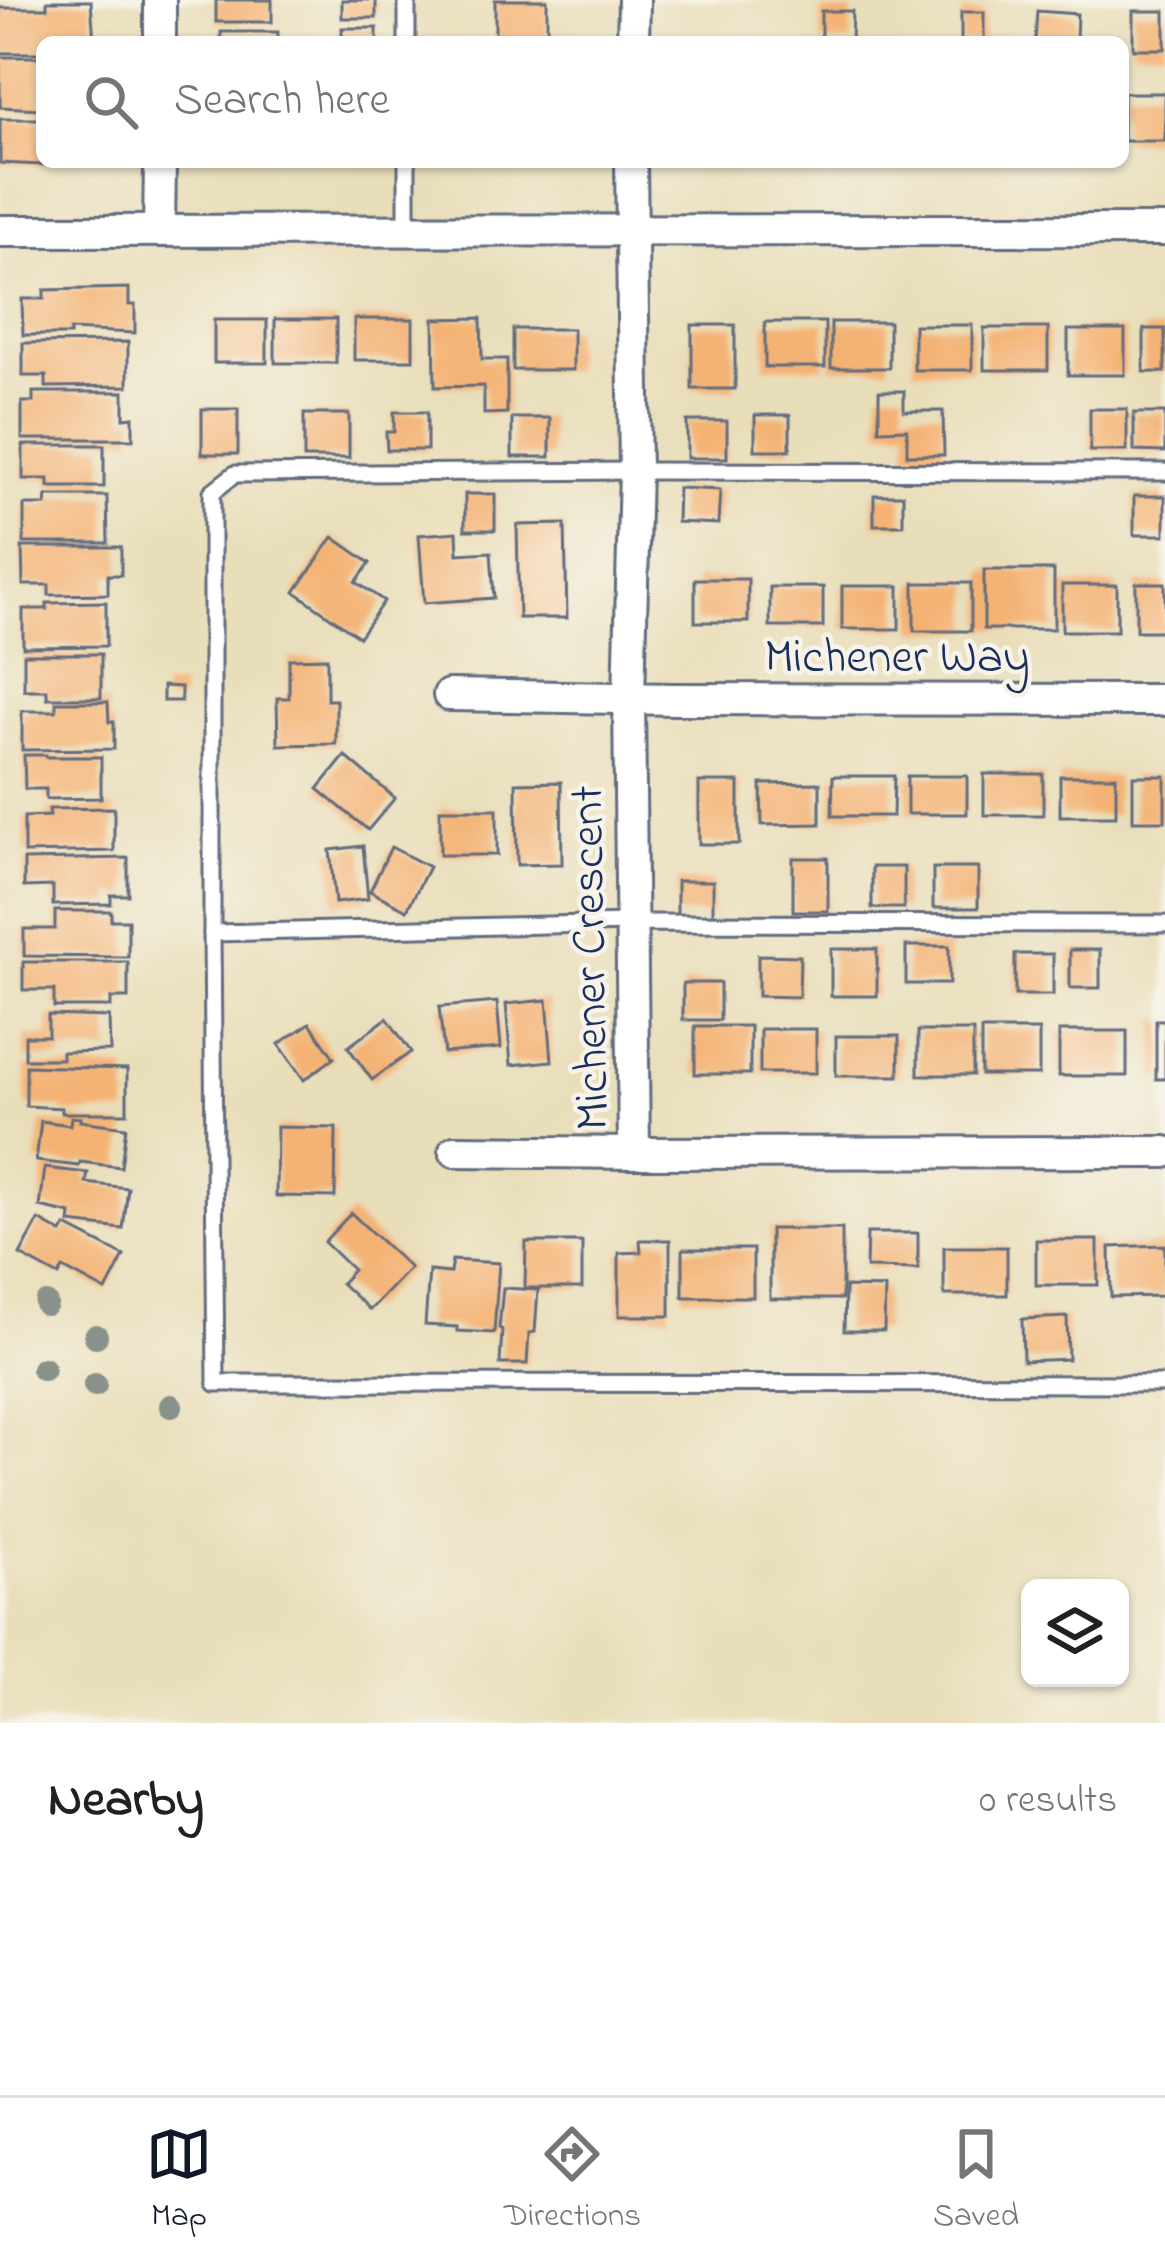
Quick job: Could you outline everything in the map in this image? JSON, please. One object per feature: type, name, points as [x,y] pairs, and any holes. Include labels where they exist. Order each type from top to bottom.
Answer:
[{"type":"street","points":[[160,0],[160,36]]},
{"type":"street","points":[[633,36],[634,0]]},
{"type":"street","points":[[160,168],[160,230]]},
{"type":"street","name":"Michener Crescent","points":[[631,168],[634,1153],[1165,1152]]},
{"type":"street","points":[[0,231],[1165,230]]},
{"type":"street","name":"Michener Way","points":[[449,695],[1165,700]]},
{"type":"street","points":[[455,1151],[634,1153]]},
{"type":"lane","points":[[407,0],[407,36]]},
{"type":"lane","points":[[407,168],[407,232]]},
{"type":"lane","points":[[1165,472],[235,474],[212,492],[216,1383],[1165,1384]]},
{"type":"lane","points":[[212,933],[630,923],[1165,924]]},
{"type":"building","points":[[216,0],[272,0],[272,22],[216,22]]},
{"type":"building","points":[[342,0],[376,0],[376,18],[342,18]]},
{"type":"building","points":[[495,0],[547,0],[547,36],[495,36]]},
{"type":"building","points":[[47,1],[91,1],[94,36],[36,36],[36,53],[0,53],[0,8],[47,8]]},
{"type":"building","points":[[821,11],[852,11],[851,36],[821,36]]},
{"type":"building","points":[[1037,11],[1077,14],[1076,36],[1035,36]]},
{"type":"building","points":[[1133,11],[1165,11],[1165,49],[1133,49]]},
{"type":"building","points":[[961,12],[984,12],[984,36],[961,36]]},
{"type":"building","points":[[342,28],[377,28],[377,36],[342,36]]},
{"type":"building","points":[[221,32],[278,32],[278,36],[221,36]]},
{"type":"building","points":[[0,57],[36,57],[36,109],[0,107]]},
{"type":"building","points":[[1129,93],[1165,93],[1165,141],[1129,141]]},
{"type":"building","points":[[0,119],[36,119],[36,165],[0,163]]},
{"type":"building","points":[[129,288],[129,305],[135,305],[135,333],[70,330],[70,335],[23,335],[22,299],[44,299],[44,290]]},
{"type":"building","points":[[481,318],[482,359],[507,359],[507,413],[484,414],[484,386],[435,387],[434,319]]},
{"type":"building","points":[[275,319],[336,319],[336,363],[275,363]]},
{"type":"building","points":[[354,319],[413,319],[413,360],[354,360]]},
{"type":"building","points":[[214,320],[267,320],[267,363],[214,363]]},
{"type":"building","points":[[765,322],[825,322],[825,367],[765,367]]},
{"type":"building","points":[[831,322],[889,322],[889,368],[831,368]]},
{"type":"building","points":[[692,325],[735,325],[735,389],[692,389]]},
{"type":"building","points":[[914,325],[972,325],[972,370],[914,370]]},
{"type":"building","points":[[984,328],[1048,328],[1048,370],[984,370]]},
{"type":"building","points":[[513,329],[573,329],[573,370],[513,370]]},
{"type":"building","points":[[1144,329],[1165,329],[1165,372],[1144,372]]},
{"type":"building","points":[[1068,330],[1125,330],[1125,375],[1068,375]]},
{"type":"building","points":[[128,342],[128,386],[46,387],[46,376],[23,376],[23,343]]},
{"type":"building","points":[[879,391],[904,391],[904,411],[943,411],[944,455],[907,455],[907,429],[879,430]]},
{"type":"building","points":[[33,392],[124,392],[124,418],[133,417],[133,439],[22,439],[22,402],[33,402]]},
{"type":"building","points":[[202,409],[238,409],[238,454],[202,454]]},
{"type":"building","points":[[1090,409],[1127,409],[1127,451],[1090,451]]},
{"type":"building","points":[[394,412],[427,412],[427,450],[387,450],[386,432],[394,432]]},
{"type":"building","points":[[1134,413],[1165,413],[1165,452],[1134,451]]},
{"type":"building","points":[[304,414],[349,414],[349,458],[304,458]]},
{"type":"building","points":[[755,415],[790,415],[790,450],[755,450]]},
{"type":"building","points":[[512,418],[550,418],[550,457],[512,457]]},
{"type":"building","points":[[687,421],[727,421],[727,458],[687,458]]},
{"type":"building","points":[[23,445],[104,445],[104,487],[49,487],[49,479],[23,479]]},
{"type":"building","points":[[678,488],[720,490],[718,524],[677,522]]},
{"type":"building","points":[[465,494],[495,494],[495,530],[465,530]]},
{"type":"building","points":[[874,495],[903,495],[903,525],[874,525]]},
{"type":"building","points":[[47,496],[107,496],[108,543],[24,543],[24,505],[46,505]]},
{"type":"building","points":[[1134,496],[1165,496],[1165,535],[1134,535]]},
{"type":"building","points":[[565,524],[567,618],[519,618],[517,525]]},
{"type":"building","points":[[457,532],[458,554],[491,552],[494,598],[424,603],[419,535]]},
{"type":"building","points":[[333,537],[370,563],[356,582],[384,601],[359,637],[295,592]]},
{"type":"building","points":[[22,547],[121,547],[121,575],[108,575],[108,594],[49,595],[49,585],[23,585]]},
{"type":"building","points":[[984,570],[1054,570],[1054,629],[984,629]]},
{"type":"building","points":[[695,579],[748,579],[748,622],[695,622]]},
{"type":"building","points":[[914,583],[971,583],[971,631],[914,631]]},
{"type":"building","points":[[1136,583],[1165,583],[1165,631],[1136,631]]},
{"type":"building","points":[[1062,585],[1117,585],[1117,631],[1062,631]]},
{"type":"building","points":[[842,586],[899,586],[899,629],[842,629]]},
{"type":"building","points":[[770,587],[823,587],[823,627],[770,627]]},
{"type":"building","points":[[106,602],[106,646],[23,647],[23,609],[47,609],[47,603]]},
{"type":"building","points":[[24,654],[101,654],[101,698],[47,698],[47,690],[24,690]]},
{"type":"building","points":[[327,658],[327,700],[336,700],[336,744],[278,745],[277,698],[289,698],[289,659]]},
{"type":"building","points":[[163,686],[181,687],[181,701],[163,701]]},
{"type":"building","points":[[56,702],[108,702],[114,749],[22,750],[22,711],[56,711]]},
{"type":"building","points":[[24,755],[101,757],[101,798],[46,799],[46,789],[25,789]]},
{"type":"building","points":[[345,756],[395,798],[368,830],[318,789]]},
{"type":"building","points":[[984,774],[1043,774],[1043,815],[984,815]]},
{"type":"building","points":[[833,776],[894,776],[893,816],[832,816]]},
{"type":"building","points":[[907,776],[967,776],[967,814],[907,814]]},
{"type":"building","points":[[1060,776],[1116,776],[1116,816],[1060,816]]},
{"type":"building","points":[[1133,776],[1165,776],[1165,821],[1133,821]]},
{"type":"building","points":[[561,782],[562,864],[517,865],[516,783]]},
{"type":"building","points":[[699,782],[739,782],[739,844],[699,844]]},
{"type":"building","points":[[820,783],[820,824],[762,825],[761,784]]},
{"type":"building","points":[[114,808],[114,851],[24,853],[24,817],[50,816],[49,809]]},
{"type":"building","points":[[440,809],[497,809],[497,855],[440,855]]},
{"type":"building","points":[[363,846],[368,899],[335,903],[330,850]]},
{"type":"building","points":[[391,847],[429,867],[407,910],[370,891]]},
{"type":"building","points":[[128,858],[128,895],[111,895],[111,904],[53,905],[53,886],[24,887],[24,860]]},
{"type":"building","points":[[793,858],[828,858],[828,911],[793,911]]},
{"type":"building","points":[[872,867],[904,867],[904,908],[872,908]]},
{"type":"building","points":[[933,868],[978,868],[978,908],[933,908]]},
{"type":"building","points":[[677,881],[713,881],[713,915],[677,915]]},
{"type":"building","points":[[55,911],[111,911],[111,920],[128,920],[128,957],[24,956],[24,929],[55,929]]},
{"type":"building","points":[[906,946],[949,946],[949,984],[906,984]]},
{"type":"building","points":[[831,949],[877,949],[877,996],[831,996]]},
{"type":"building","points":[[1070,950],[1100,950],[1100,988],[1070,988]]},
{"type":"building","points":[[1015,954],[1053,954],[1053,995],[1015,995]]},
{"type":"building","points":[[758,955],[800,956],[799,997],[758,996]]},
{"type":"building","points":[[23,962],[128,962],[128,998],[111,998],[111,1007],[54,1007],[54,990],[23,990]]},
{"type":"building","points":[[683,983],[720,983],[720,1020],[683,1020]]},
{"type":"building","points":[[547,1000],[552,1061],[511,1065],[506,1004]]},
{"type":"building","points":[[497,1002],[501,1048],[444,1053],[439,1007]]},
{"type":"building","points":[[48,1015],[109,1017],[110,1051],[25,1059],[25,1036],[48,1036]]},
{"type":"building","points":[[387,1018],[411,1052],[372,1080],[348,1047]]},
{"type":"building","points":[[1156,1020],[1165,1020],[1165,1079],[1156,1079]]},
{"type":"building","points":[[310,1023],[334,1058],[304,1080],[279,1044]]},
{"type":"building","points":[[695,1026],[750,1026],[750,1074],[695,1074]]},
{"type":"building","points":[[760,1029],[816,1029],[816,1073],[760,1073]]},
{"type":"building","points":[[981,1030],[1039,1030],[1039,1075],[981,1075]]},
{"type":"building","points":[[918,1031],[973,1031],[973,1075],[918,1075]]},
{"type":"building","points":[[1059,1031],[1127,1031],[1127,1076],[1059,1076]]},
{"type":"building","points":[[836,1036],[899,1036],[899,1076],[836,1076]]},
{"type":"building","points":[[26,1066],[127,1069],[127,1113],[62,1113],[62,1108],[26,1106]]},
{"type":"building","points":[[71,1117],[126,1127],[121,1167],[36,1161],[41,1121],[70,1125]]},
{"type":"building","points":[[277,1127],[336,1128],[335,1197],[276,1196]]},
{"type":"building","points":[[45,1168],[88,1173],[86,1183],[128,1188],[123,1229],[70,1223],[71,1214],[40,1207]]},
{"type":"building","points":[[351,1213],[410,1268],[370,1310],[341,1283],[353,1270],[324,1242]]},
{"type":"building","points":[[39,1220],[62,1233],[66,1226],[124,1256],[106,1291],[63,1268],[59,1276],[20,1255]]},
{"type":"building","points":[[770,1229],[842,1229],[842,1299],[770,1299]]},
{"type":"building","points":[[867,1233],[918,1233],[918,1269],[866,1268]]},
{"type":"building","points":[[640,1240],[670,1240],[670,1316],[619,1316],[619,1253],[641,1252]]},
{"type":"building","points":[[1036,1240],[1098,1240],[1098,1285],[1036,1285]]},
{"type":"building","points":[[526,1242],[582,1242],[582,1288],[525,1288]]},
{"type":"building","points":[[1165,1245],[1165,1296],[1111,1297],[1110,1247]]},
{"type":"building","points":[[944,1247],[1007,1247],[1007,1295],[944,1295]]},
{"type":"building","points":[[683,1249],[753,1249],[753,1297],[683,1297]]},
{"type":"building","points":[[452,1260],[499,1263],[494,1333],[425,1325],[429,1271],[450,1273]]},
{"type":"building","points":[[845,1287],[885,1288],[884,1331],[844,1331]]},
{"type":"building","points":[[503,1288],[538,1290],[527,1364],[500,1364]]},
{"type":"building","points":[[1067,1317],[1068,1359],[1023,1361],[1022,1319]]}]
